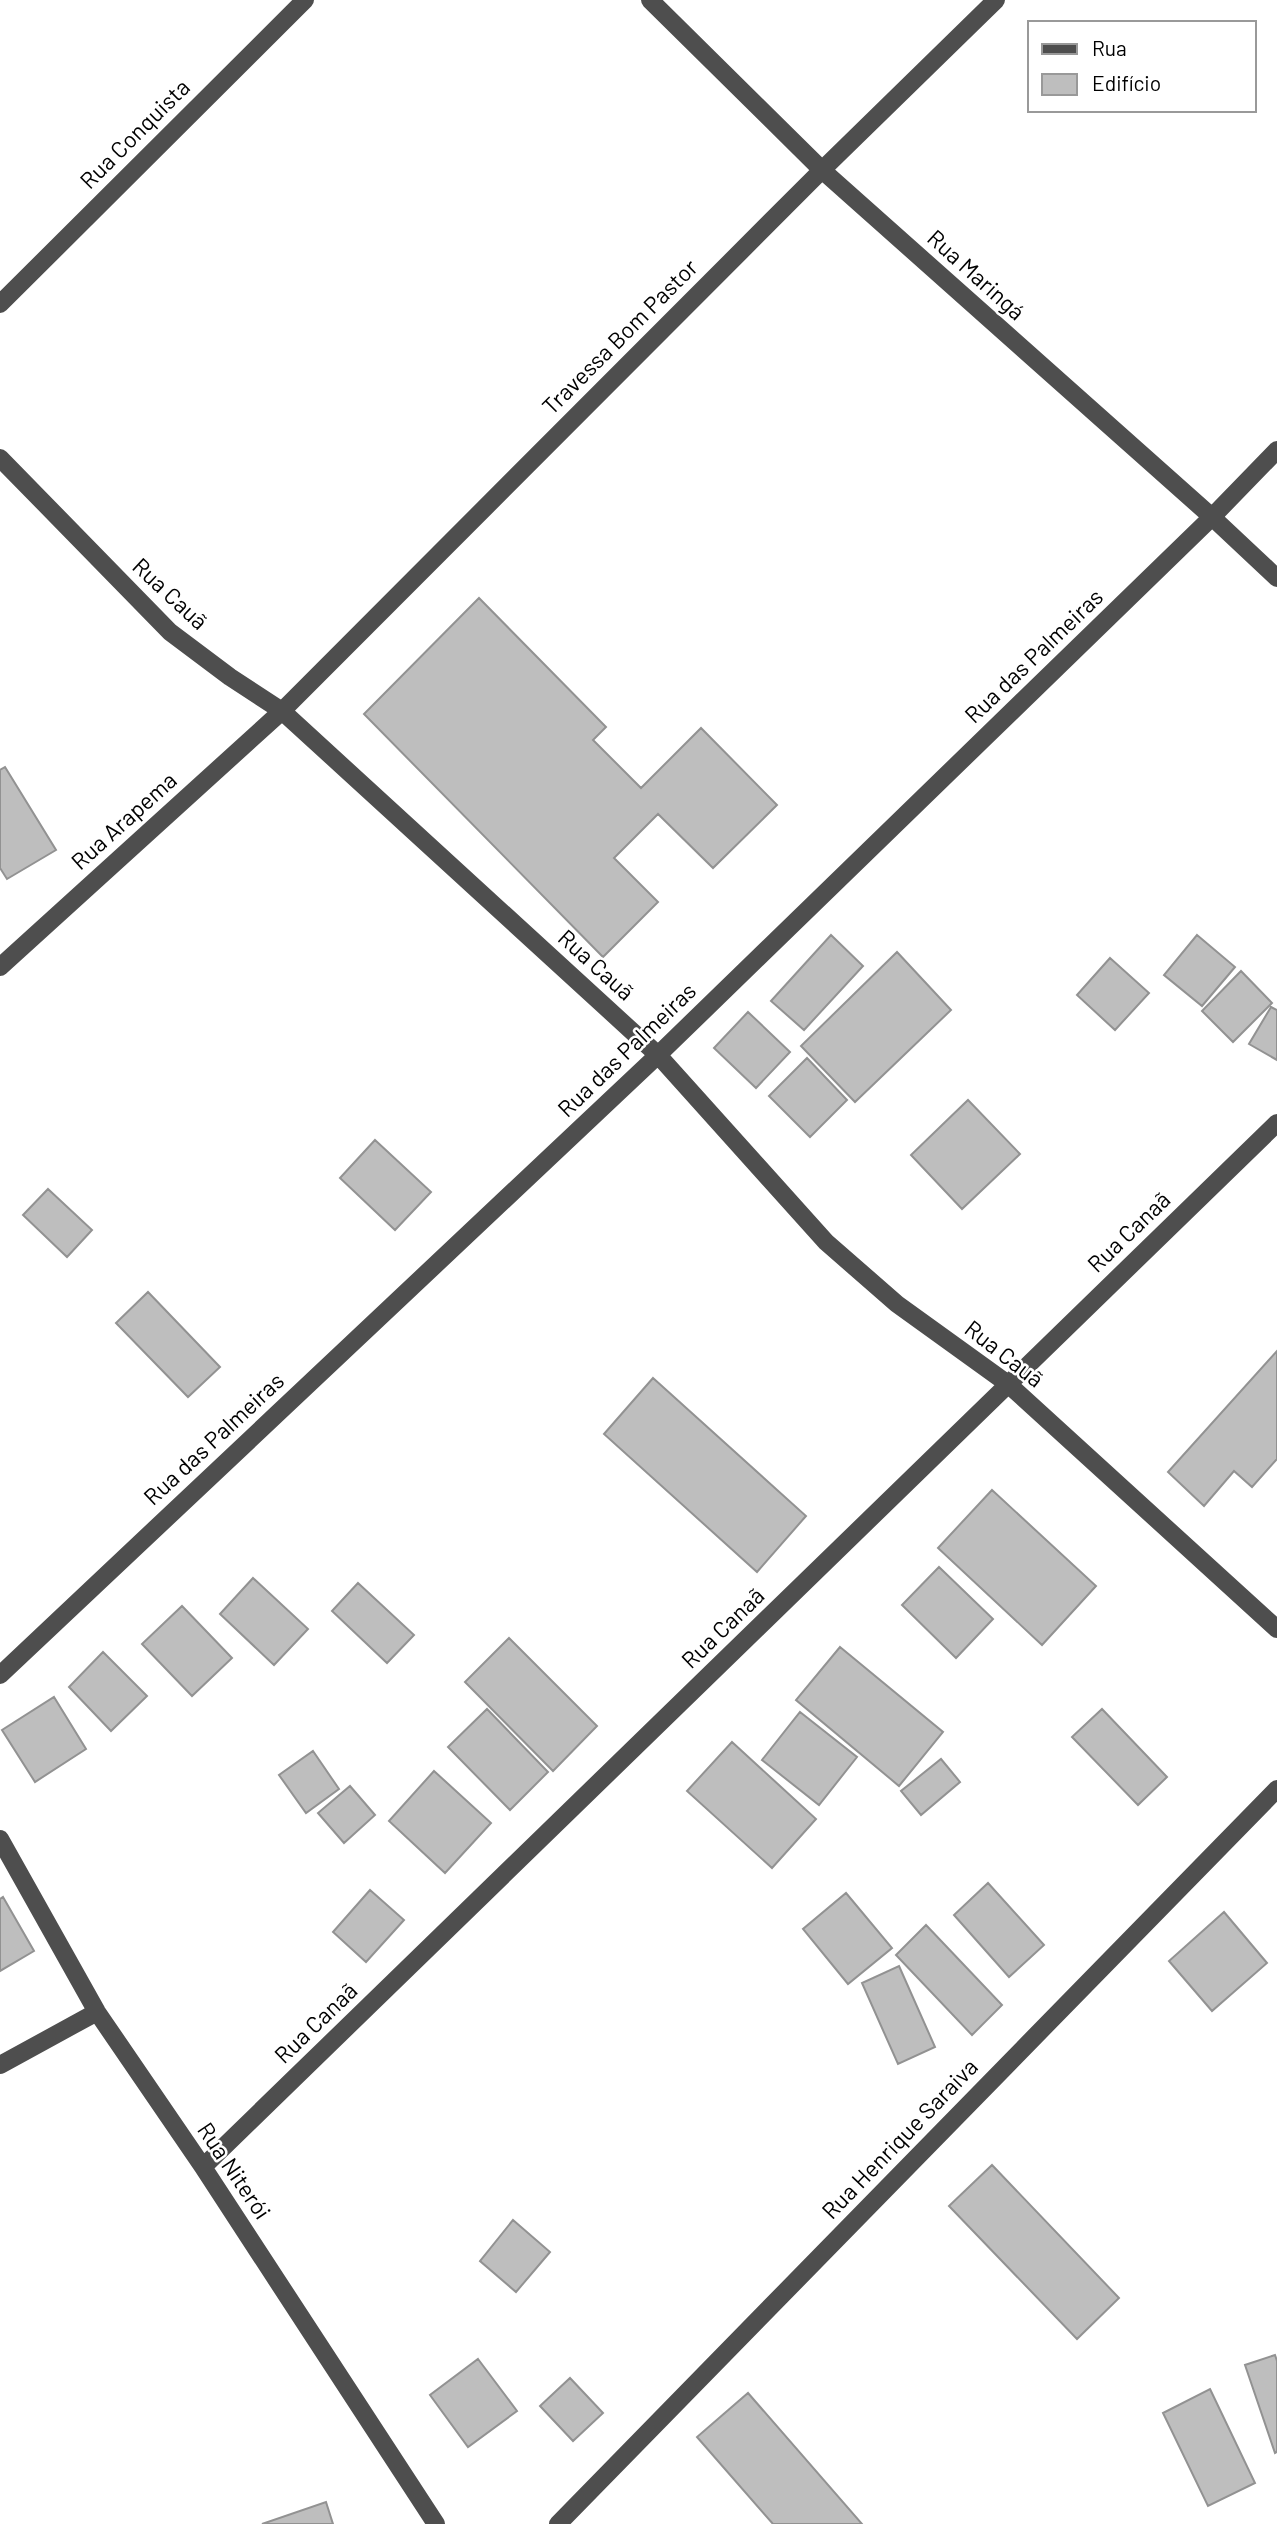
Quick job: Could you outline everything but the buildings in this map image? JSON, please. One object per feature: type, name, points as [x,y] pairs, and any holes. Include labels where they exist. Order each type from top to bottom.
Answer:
[{"type":"street","name":"Rua Conquista","points":[[0,304],[305,0]]},
{"type":"street","name":"Rua Maringá","points":[[650,0],[822,170],[1277,578]]},
{"type":"street","name":"Travessa Bom Pastor","points":[[282,711],[822,170],[996,0]]},
{"type":"street","name":"Rua das Palmeiras","points":[[0,1675],[658,1055],[1212,517],[1277,450]]},
{"type":"street","name":"Rua Cauã","points":[[0,458],[170,632],[230,677],[282,711],[658,1055],[826,1242],[897,1304],[1008,1384],[1277,1629]]},
{"type":"street","name":"Rua Arapema","points":[[0,967],[282,711]]},
{"type":"street","name":"Rua Canaã","points":[[203,2167],[1277,1123]]},
{"type":"street","name":"Rua Henrique Saraiva","points":[[558,2524],[1277,1789]]},
{"type":"street","name":"Rua Niterói","points":[[0,1839],[97,2012],[203,2167],[436,2524]]},
{"type":"street","points":[[0,2065],[97,2012]]}]
